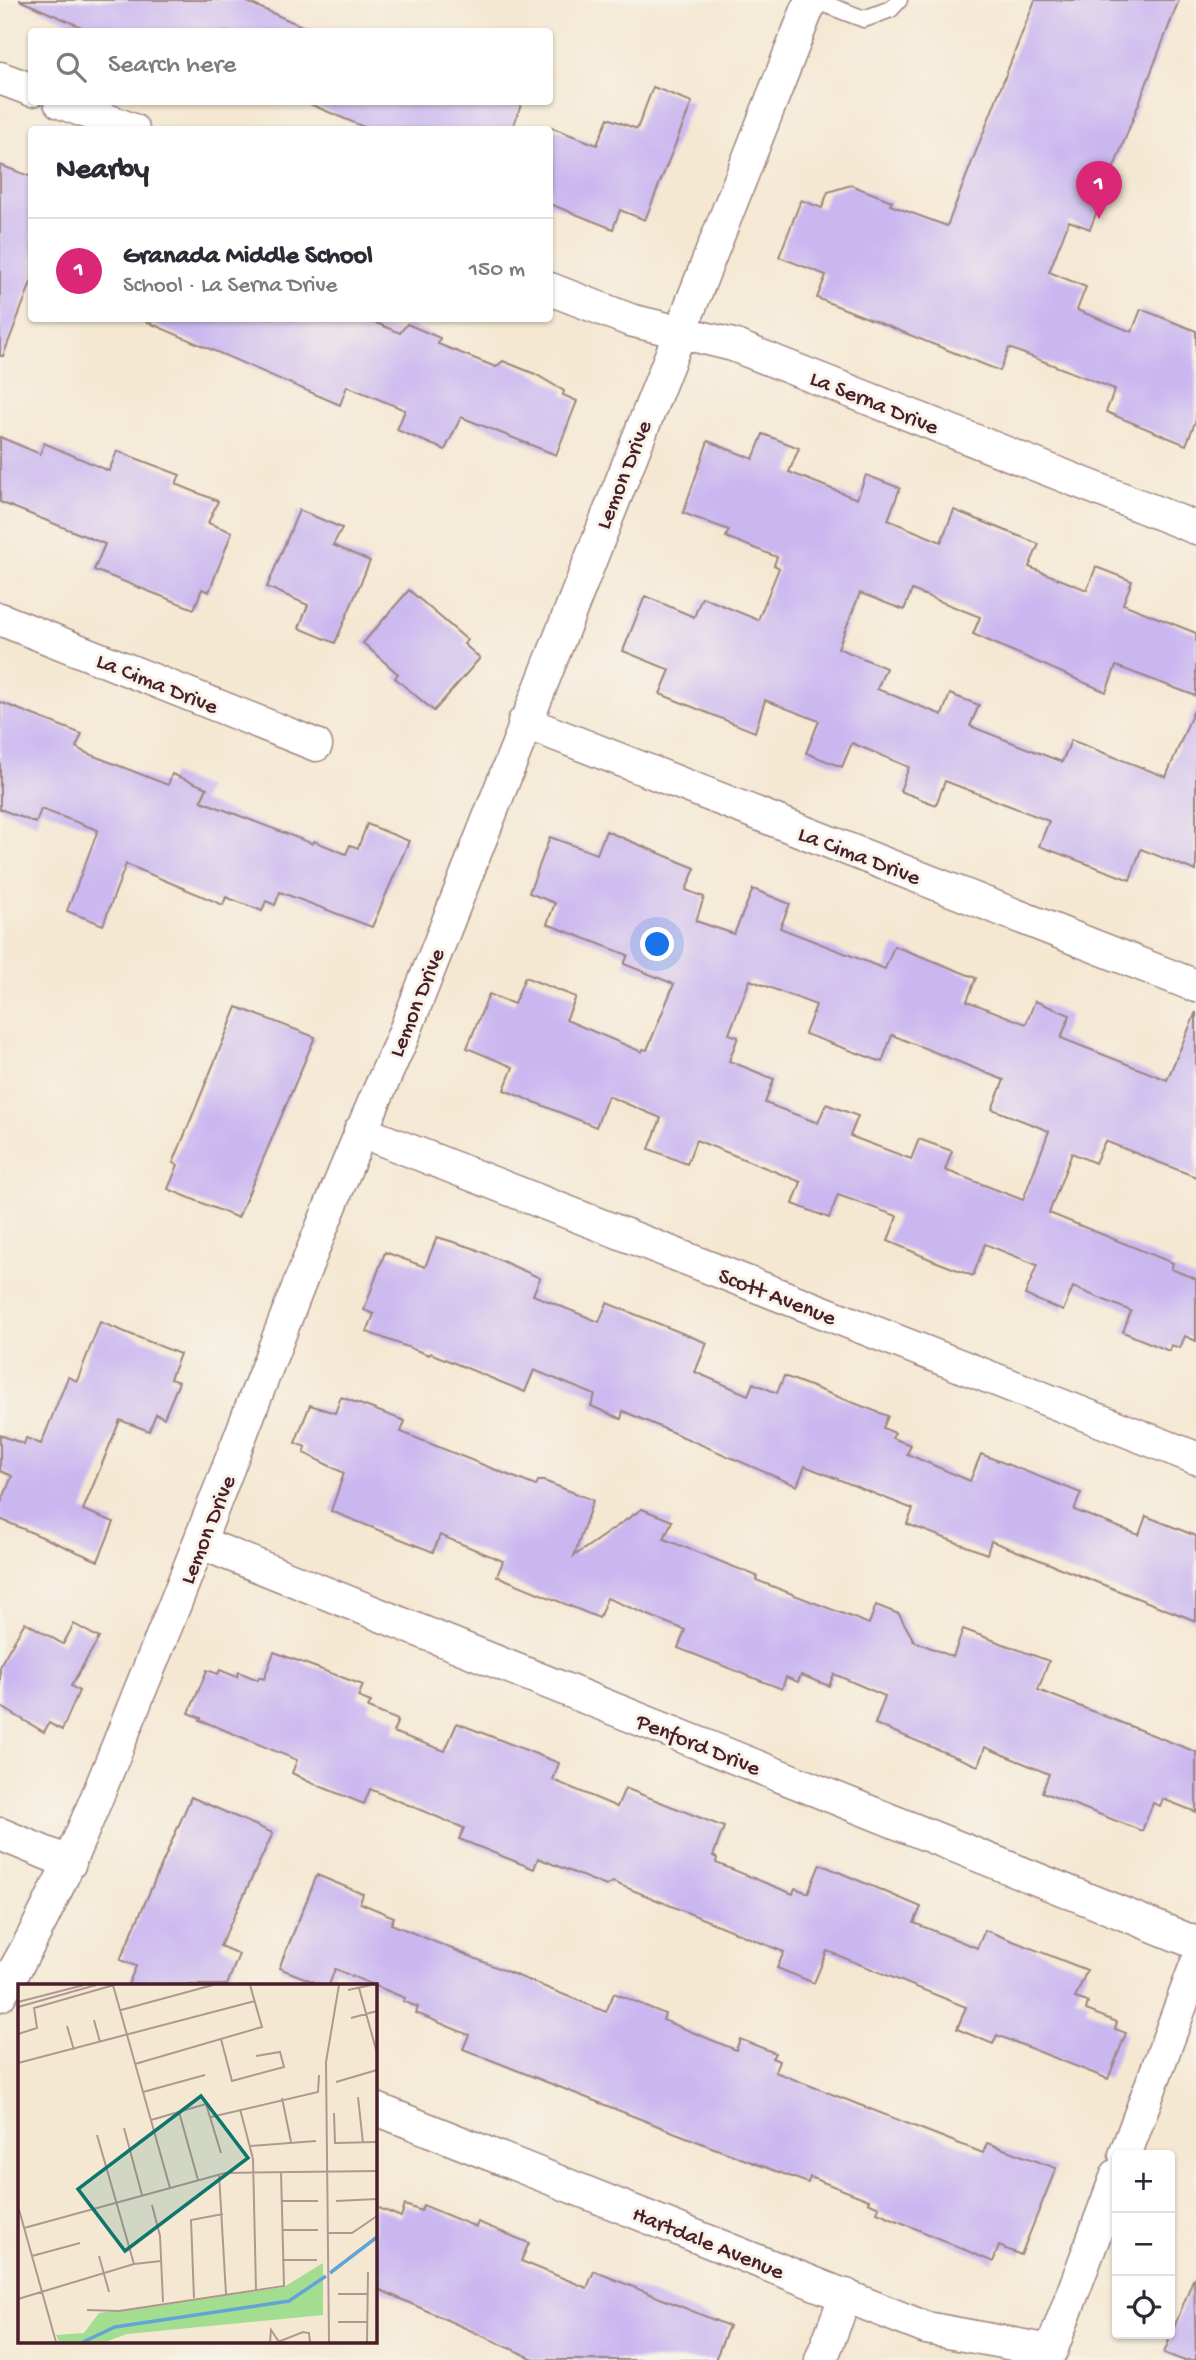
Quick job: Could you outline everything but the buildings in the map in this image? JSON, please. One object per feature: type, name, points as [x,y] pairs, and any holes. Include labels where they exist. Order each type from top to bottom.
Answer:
[{"type":"street","name":"Lemon Drive","points":[[0,1995],[32,1942],[70,1863],[201,1543],[360,1131],[401,1041],[524,722],[813,0]]},
{"type":"street","points":[[0,78],[28,88]]},
{"type":"street","points":[[68,105],[123,126]]},
{"type":"street","name":"La Serna Drive","points":[[553,290],[630,320],[733,345],[1196,528]]},
{"type":"street","name":"La Cima Drive","points":[[0,619],[316,745]]},
{"type":"street","name":"La Cima Drive","points":[[524,722],[1196,986]]},
{"type":"street","name":"Scott Avenue","points":[[360,1131],[1196,1458]]},
{"type":"street","name":"Penford Drive","points":[[201,1543],[1196,1943]]},
{"type":"street","points":[[0,1834],[70,1863]]},
{"type":"street","points":[[1127,2150],[1196,1965]]},
{"type":"street","name":"Hartdale Avenue","points":[[376,2109],[926,2328],[1051,2351],[1112,2188]]},
{"type":"street","points":[[821,2360],[846,2295]]},
{"type":"lane","points":[[813,0],[864,19],[891,9],[899,0]]},
{"type":"place","name":"Granada Middle School","points":[[1099,219]]}]
